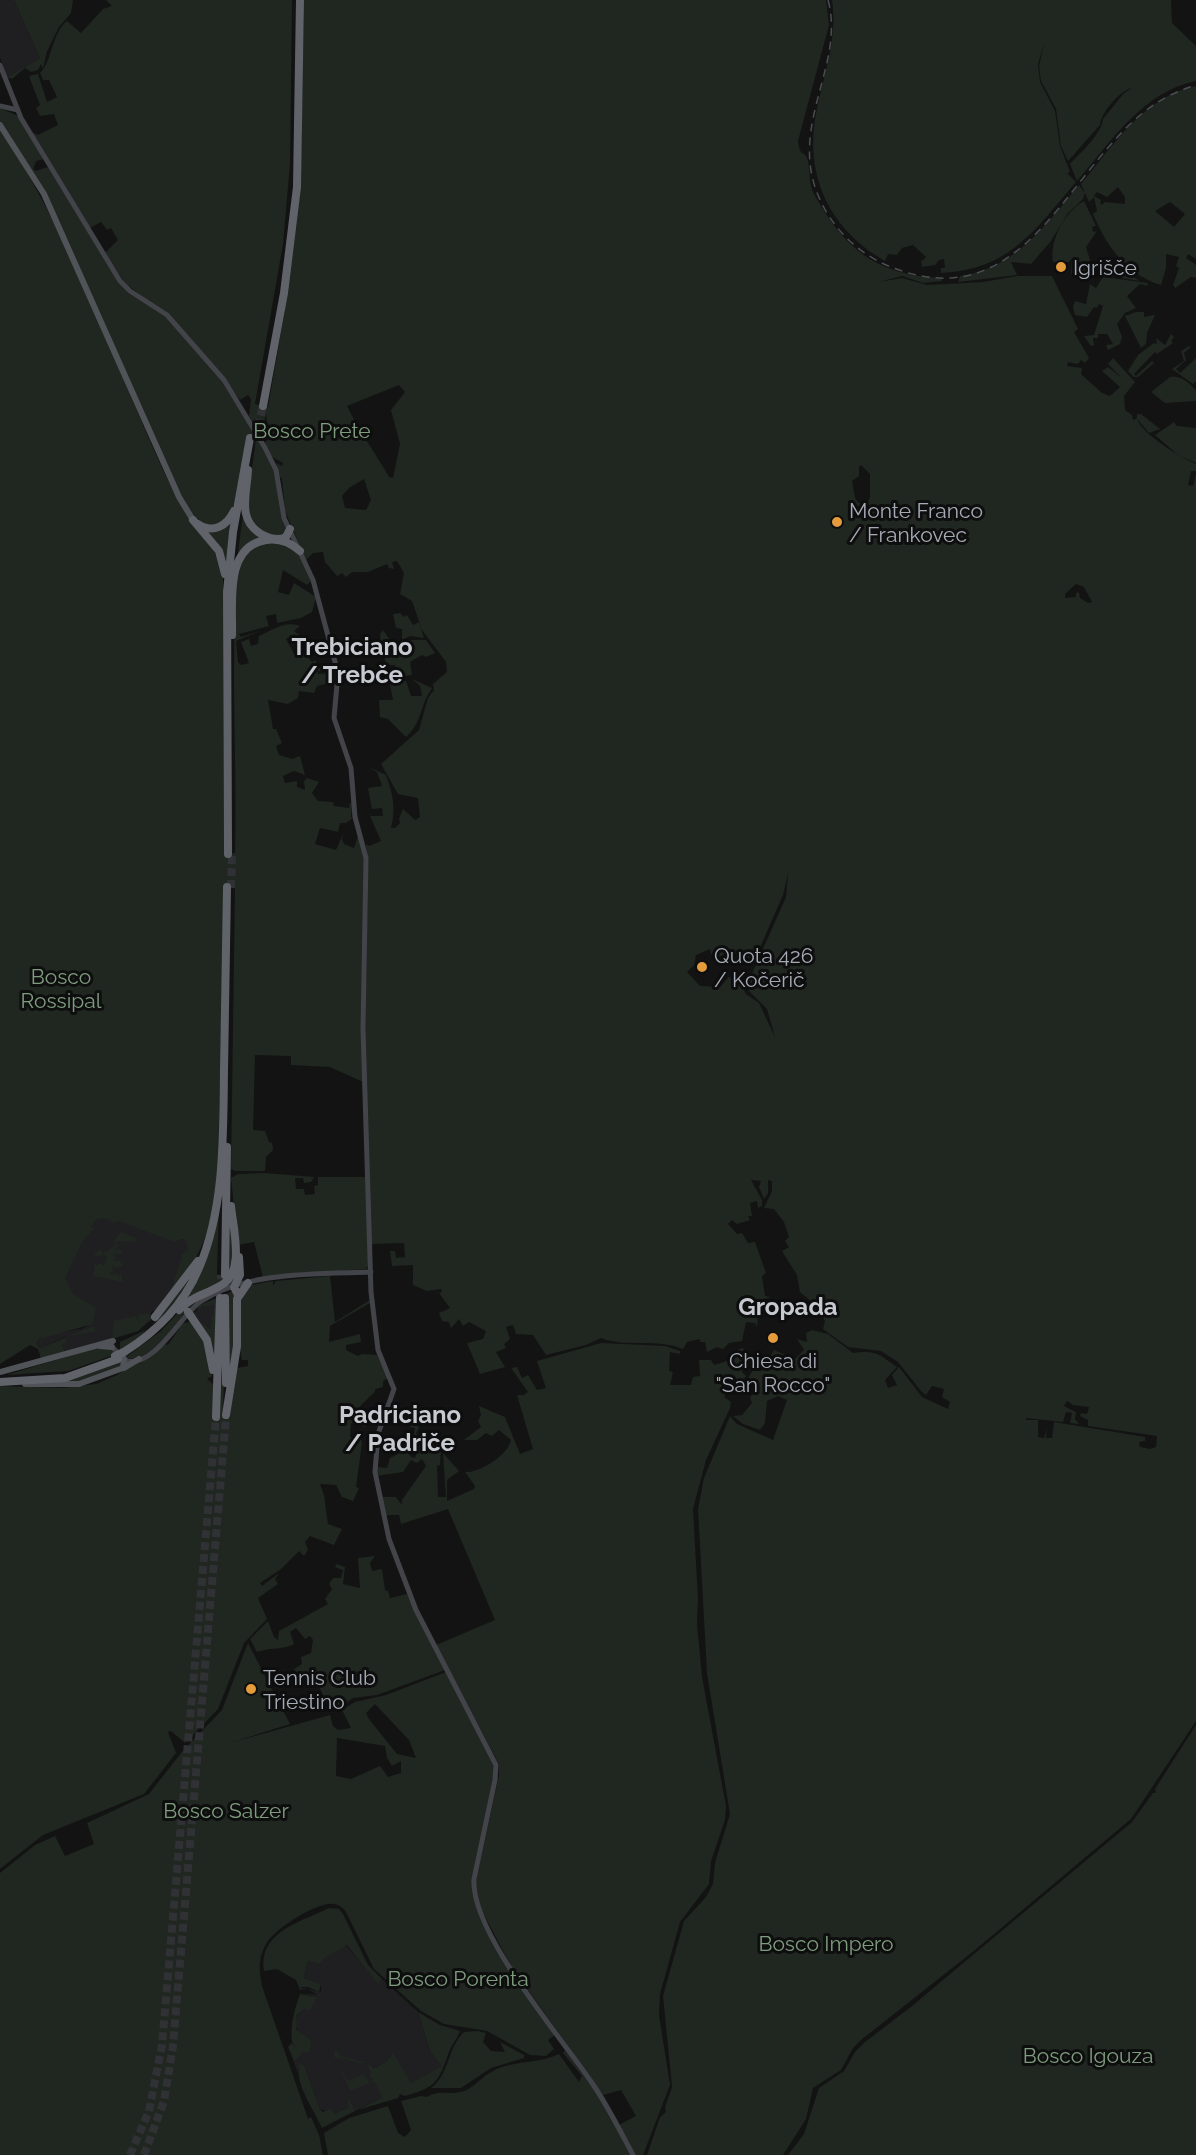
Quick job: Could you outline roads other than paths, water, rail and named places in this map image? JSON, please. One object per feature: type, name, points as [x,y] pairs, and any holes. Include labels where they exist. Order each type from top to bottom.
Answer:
[{"type":"highway","points":[[260,406],[284,293],[295,206],[299,137],[298,0]]},
{"type":"highway","points":[[227,632],[229,563],[253,438]]},
{"type":"highway","points":[[246,469],[244,506],[246,516],[255,530],[276,540]]},
{"type":"highway","points":[[193,520],[211,529],[227,522],[234,510],[246,469]]},
{"type":"highway","points":[[193,520],[216,546],[225,565],[230,854],[233,572],[246,469]]},
{"type":"highway","points":[[231,646],[237,562],[254,543],[289,537],[300,551]]},
{"type":"highway","points":[[225,1139],[221,1235],[223,1275],[229,887]]},
{"type":"highway","points":[[0,1381],[44,1381],[71,1377],[121,1356],[159,1331],[193,1297],[219,1287],[229,1280],[235,1262],[225,1139]]},
{"type":"highway","points":[[121,1356],[154,1330],[175,1308],[195,1277],[207,1244],[216,1205],[225,1139]]},
{"type":"highway","points":[[189,1312],[193,1322],[205,1336],[211,1356],[216,1416],[223,1298],[226,1416],[237,1346],[236,1291],[240,1275],[233,1229]]},
{"type":"highway","points":[[155,1317],[197,1264],[207,1244]]},
{"type":"highway","points":[[236,1291],[250,1283],[240,1275]]},
{"type":"highway","points":[[180,1323],[193,1322]]},
{"type":"main road","points":[[0,65],[18,110],[120,281],[129,291],[167,315],[232,390],[275,468],[281,508],[289,537]]},
{"type":"main road","points":[[0,106],[18,110]]},
{"type":"main road","points":[[0,125],[44,194],[179,497],[193,520]]},
{"type":"main road","points":[[300,551],[324,615],[338,673],[334,718],[351,768],[355,817],[365,849],[363,1029],[370,1275],[378,1350],[394,1389],[379,1430],[376,1482],[386,1525],[416,1610],[496,1765],[494,1786],[474,1879],[476,1900],[504,1958],[601,2095],[633,2155]]},
{"type":"main road","points":[[359,1273],[370,1265]]},
{"type":"main road","points":[[250,1283],[359,1273],[370,1275]]},
{"type":"main road","points":[[0,1381],[79,1384],[123,1368],[161,1345],[189,1312],[204,1300],[236,1291]]},
{"type":"main road","points":[[0,1372],[97,1346],[114,1344],[121,1356],[123,1368]]},
{"type":"main road","points":[[121,1356],[132,1362],[139,1359]]},
{"type":"tunnel","points":[[255,439],[263,406]]},
{"type":"tunnel","points":[[231,888],[232,854]]},
{"type":"tunnel","points":[[220,1291],[221,1275]]},
{"type":"tunnel","points":[[130,2155],[149,2111],[162,2045],[216,1417]]},
{"type":"tunnel","points":[[144,2155],[164,2101],[173,2046],[226,1418]]},
{"type":"railway","points":[[828,0],[831,23],[830,46],[810,138],[810,162],[820,200],[844,235],[866,254],[891,267],[936,278],[975,274],[1008,258],[1037,233],[1116,139],[1144,112],[1169,96],[1196,85]]},
{"type":"place","name":"Igrišče","points":[[1061,267]]},
{"type":"place","name":"Monte Franco / Frankovec","points":[[837,522]]},
{"type":"place","name":"Quota 426 / Kočerič","points":[[702,967]]},
{"type":"place","name":"Chiesa di \"San Rocco\"","points":[[773,1338]]},
{"type":"place","name":"Tennis Club Triestino","points":[[251,1689]]},
{"type":"district","name":"Trebiciano / Trebče","points":[[352,660]]},
{"type":"district","name":"Gropada","points":[[788,1306]]},
{"type":"district","name":"Padriciano / Padriče","points":[[400,1428]]},
{"type":"park label","name":"Bosco Prete","points":[[312,430]]},
{"type":"park label","name":"Bosco Rossipal","points":[[61,988]]},
{"type":"park label","name":"Bosco Salzer","points":[[226,1810]]},
{"type":"park label","name":"Bosco Impero","points":[[826,1943]]},
{"type":"park label","name":"Bosco Porenta","points":[[458,1978]]},
{"type":"park label","name":"Bosco Igouza","points":[[1088,2055]]}]
